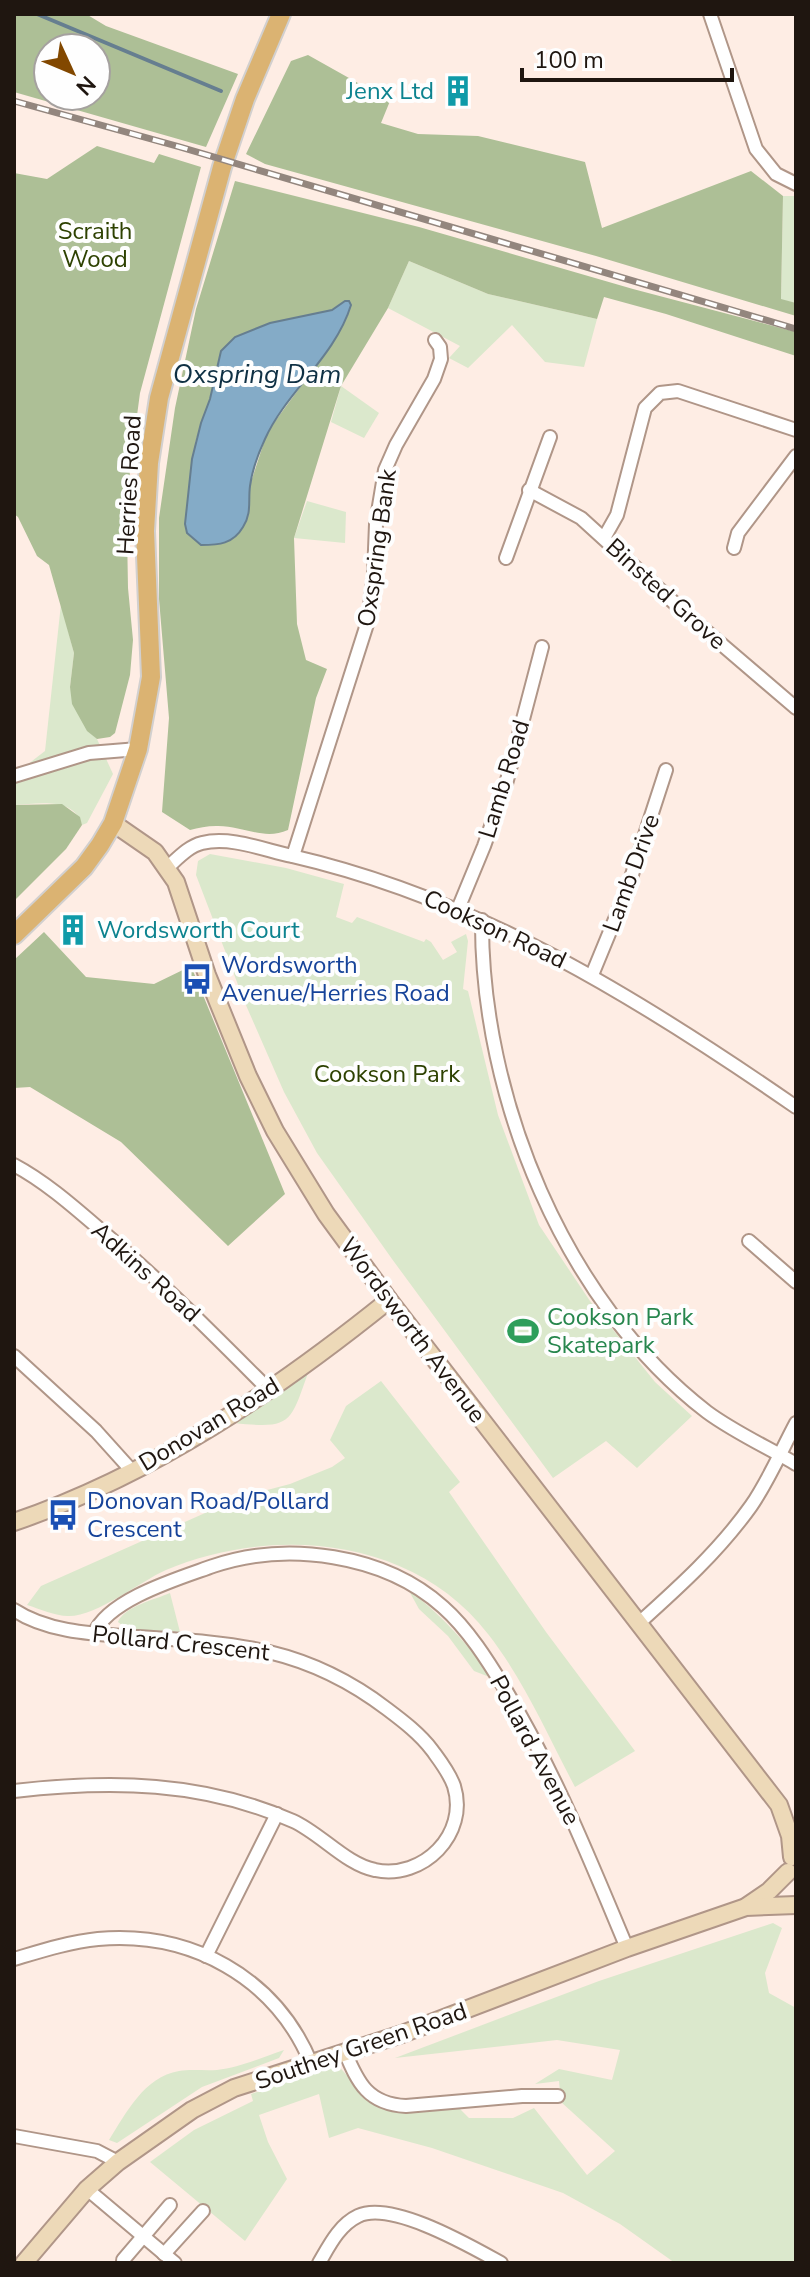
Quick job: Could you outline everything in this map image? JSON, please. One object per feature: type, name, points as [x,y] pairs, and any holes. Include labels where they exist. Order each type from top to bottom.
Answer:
[{"type":"main road","name":"Herries Road","points":[[14,935],[84,867],[113,823],[138,749],[151,677],[150,592],[145,531],[149,463],[159,398],[222,167],[245,99],[281,14]]},
{"type":"street","points":[[710,14],[756,149],[776,174],[796,184]]},
{"type":"street","name":"Oxspring Bank","points":[[293,856],[368,621],[376,524],[385,470],[434,379],[441,359],[440,347],[435,340]]},
{"type":"street","points":[[604,538],[617,515],[645,408],[660,393],[678,391],[796,430]]},
{"type":"street","points":[[506,558],[550,437]]},
{"type":"street","points":[[734,548],[738,533],[796,456]]},
{"type":"street","name":"Binsted Grove","points":[[529,490],[581,518],[692,619],[794,701]]},
{"type":"street","name":"Lamb Road","points":[[458,909],[506,784],[542,647]]},
{"type":"street","points":[[14,776],[89,753],[138,749]]},
{"type":"street","name":"Lamb Drive","points":[[592,975],[638,860],[666,770]]},
{"type":"street","name":"Wordsworth Avenue","points":[[113,823],[144,842],[168,867],[187,909],[225,1021],[275,1131],[326,1214],[779,1805],[790,1836],[792,1860],[789,1884],[796,1902]]},
{"type":"street","name":"Cookson Road","points":[[168,867],[200,843],[230,842],[379,880],[458,909],[592,975],[665,1018],[796,1107]]},
{"type":"street","points":[[482,920],[485,993],[508,1107],[524,1154],[571,1251],[609,1309],[671,1380],[708,1413],[796,1464]]},
{"type":"street","name":"Adkins Road","points":[[14,1165],[80,1212],[139,1263],[196,1315],[269,1390]]},
{"type":"street","points":[[749,1241],[796,1282]]},
{"type":"street","name":"Donovan Road","points":[[14,1522],[78,1497],[132,1471],[229,1417],[389,1300]]},
{"type":"street","points":[[14,1356],[96,1431],[132,1471]]},
{"type":"street","points":[[639,1623],[704,1563],[752,1505],[796,1423]]},
{"type":"street","name":"Pollard Avenue","points":[[94,1634],[98,1624],[143,1593],[222,1563],[257,1556],[323,1556],[389,1573],[418,1589],[443,1607],[468,1635],[527,1725],[579,1832],[627,1948]]},
{"type":"street","name":"Pollard Crescent","points":[[14,1610],[52,1626],[94,1634],[236,1645],[288,1655],[321,1667],[363,1691],[428,1745],[445,1767],[454,1786],[457,1805],[456,1822],[439,1850],[425,1861],[391,1871],[359,1865],[321,1837],[277,1814],[201,1791],[150,1785],[62,1786],[14,1791]]},
{"type":"street","name":"Wordsworth Avenue","points":[[779,1805],[796,1815]]},
{"type":"street","points":[[206,1956],[277,1814]]},
{"type":"street","name":"Southey Green Road","points":[[746,1907],[769,1891],[792,1860]]},
{"type":"street","name":"Southey Green Road","points":[[24,2263],[87,2189],[118,2162],[153,2135],[220,2096],[280,2072],[474,2008],[627,1948],[746,1907],[796,1902]]},
{"type":"street","points":[[14,1959],[97,1939],[135,1938],[174,1945],[206,1956],[236,1971],[263,1991],[300,2036],[311,2063]]},
{"type":"street","points":[[345,2052],[362,2087],[392,2106],[558,2096]]},
{"type":"street","points":[[14,2136],[97,2151],[118,2162]]},
{"type":"street","points":[[87,2189],[175,2263]]},
{"type":"street","points":[[123,2260],[170,2205]]},
{"type":"street","points":[[164,2254],[203,2211]]},
{"type":"street","points":[[319,2263],[346,2225],[358,2216],[379,2212],[411,2219],[497,2262]]},
{"type":"green space","points":[[14,14],[86,14],[106,26],[238,74],[206,147],[84,112],[112,112],[112,32],[32,32],[32,97],[14,92]]},
{"type":"green space","points":[[308,55],[390,101],[381,123],[418,134],[478,136],[585,162],[602,228],[751,171],[783,196],[781,299],[796,303],[796,316],[596,256],[265,164],[246,154],[291,61]]},
{"type":"green space","name":"Scraith Wood","points":[[97,146],[154,163],[159,154],[201,167],[140,393],[130,468],[127,532],[133,640],[130,675],[115,733],[97,739],[87,731],[72,704],[70,687],[74,653],[49,565],[37,556],[14,514],[14,173],[47,179]]},
{"type":"green space","points":[[235,181],[419,227],[796,332],[796,356],[604,297],[597,319],[488,294],[409,261],[388,308],[341,386],[294,538],[297,624],[306,660],[327,669],[316,698],[288,830],[270,834],[216,826],[190,830],[162,812],[169,718],[159,599],[159,518],[175,408],[196,309]],"holes":[[[349,301],[351,305],[347,317],[329,348],[273,424],[250,485],[187,505],[196,440],[221,351],[235,337],[270,323],[332,310]]]},
{"type":"green space","points":[[783,196],[796,196],[796,303],[781,300]]},
{"type":"green space","points":[[409,261],[488,294],[597,319],[584,367],[545,362],[512,325],[468,368],[449,358],[460,346],[388,308]]},
{"type":"green space","points":[[341,386],[379,413],[364,438],[331,422]]},
{"type":"green space","points":[[307,501],[346,512],[345,543],[294,538]]},
{"type":"green space","points":[[61,604],[74,653],[70,687],[87,730],[97,739],[113,774],[87,823],[82,825],[78,816],[63,806],[44,803],[14,805],[14,775],[45,751]]},
{"type":"green space","points":[[62,804],[80,817],[82,825],[66,849],[14,901],[14,805]]},
{"type":"green space","name":"Cookson Park","points":[[210,854],[286,868],[344,884],[336,917],[352,923],[357,917],[424,942],[426,939],[443,960],[457,952],[451,942],[466,934],[463,989],[468,991],[498,1115],[539,1225],[590,1301],[655,1382],[692,1416],[637,1468],[606,1441],[553,1478],[317,1153],[284,1092],[245,1003],[196,875],[198,861]]},
{"type":"green space","points":[[44,932],[86,977],[154,984],[191,966],[285,1194],[228,1246],[121,1142],[30,1087],[14,1088],[14,960]]},
{"type":"green space","points":[[308,1373],[297,1403],[286,1419],[267,1425],[234,1423]]},
{"type":"green space","points":[[381,1381],[460,1482],[449,1492],[546,1632],[635,1751],[575,1787],[524,1689],[488,1634],[457,1602],[421,1577],[382,1559],[339,1549],[296,1545],[251,1547],[208,1556],[166,1570],[104,1605],[79,1615],[58,1615],[27,1605],[41,1586],[241,1497],[290,1484],[332,1467],[345,1458],[330,1440],[346,1406]]},
{"type":"green space","points":[[408,1589],[453,1630],[492,1678],[474,1671],[448,1636],[419,1609]]},
{"type":"green space","points":[[170,1593],[180,1632],[138,1629],[118,1622],[133,1608]]},
{"type":"green space","points":[[773,1923],[782,1928],[765,1973],[769,1993],[796,2008],[796,2263],[675,2263],[620,2224],[563,2193],[432,2148],[358,2128],[329,2138],[319,2094],[259,2115],[268,2142],[287,2179],[245,2241],[150,2162],[194,2130],[253,2101],[251,2094],[337,2065],[366,2099],[387,2110],[411,2112],[459,2108],[469,2118],[513,2118],[534,2108],[587,2175],[615,2151],[561,2102],[559,2081],[535,2084],[559,2069],[612,2080],[620,2050],[557,2040],[395,2058],[599,1981]]},
{"type":"green space","points":[[284,2050],[279,2058],[202,2087],[117,2143],[109,2140],[137,2098],[146,2088],[167,2075],[184,2070],[225,2069]]},
{"type":"water","name":"Oxspring Dam","points":[[345,301],[351,305],[344,324],[265,439],[252,474],[246,522],[235,537],[214,545],[201,545],[187,533],[185,524],[192,459],[221,351],[235,337],[270,323],[332,310]]},
{"type":"waterway","points":[[37,14],[221,91]]},
{"type":"railway","points":[[14,101],[796,329]]},
{"type":"place","name":"Jenx Ltd","points":[[458,91]]},
{"type":"place","name":"Wordsworth Court","points":[[73,930]]},
{"type":"place","name":"Wordsworth Avenue/Herries Road","points":[[197,979]]},
{"type":"place","name":"Cookson Park Skatepark","points":[[523,1331]]},
{"type":"place","name":"Donovan Road/Pollard Crescent","points":[[63,1515]]}]
